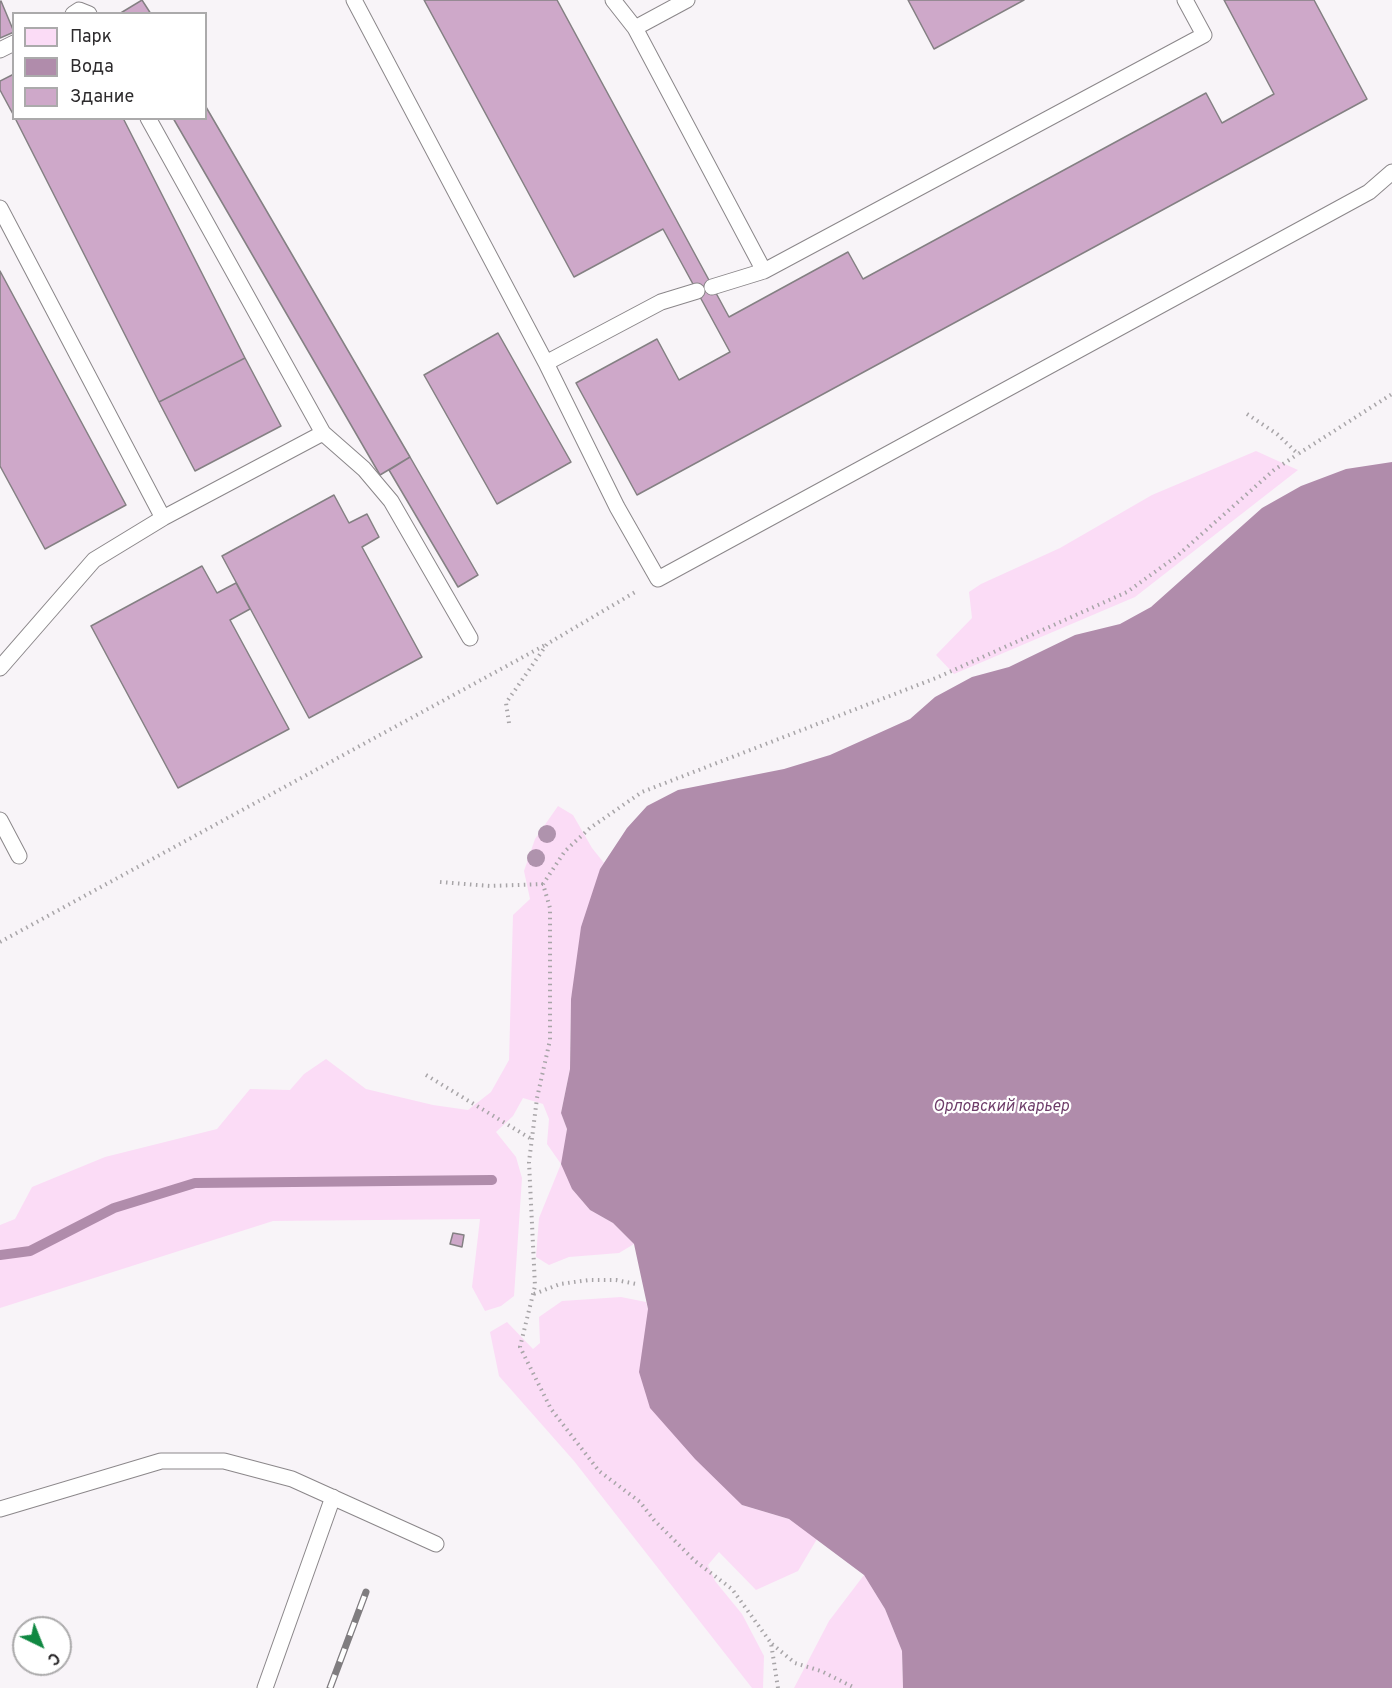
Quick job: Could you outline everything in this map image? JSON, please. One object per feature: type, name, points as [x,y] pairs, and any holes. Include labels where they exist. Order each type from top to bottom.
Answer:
[{"type":"lane","points":[[354,0],[546,363],[617,507],[658,579],[1369,192],[1392,172]]},
{"type":"lane","points":[[613,0],[635,28],[764,271]]},
{"type":"lane","points":[[635,28],[687,0]]},
{"type":"lane","points":[[712,287],[764,271],[1204,35],[1185,0]]},
{"type":"lane","points":[[149,120],[323,433],[364,469],[391,501],[470,638]]},
{"type":"lane","points":[[0,208],[163,518]]},
{"type":"lane","points":[[546,363],[661,302],[697,291]]},
{"type":"lane","points":[[0,668],[94,560],[163,518],[323,433]]},
{"type":"lane","points":[[0,820],[19,856]]},
{"type":"lane","points":[[0,1509],[161,1461],[224,1461],[292,1479],[436,1544]]},
{"type":"lane","points":[[265,1688],[333,1497]]},
{"type":"path","points":[[855,1688],[821,1671],[795,1663],[771,1643],[732,1589],[695,1561],[654,1520],[640,1502],[599,1471],[551,1409],[520,1347],[536,1286],[529,1162],[534,1140],[537,1098],[550,1040],[550,908],[543,884],[565,851],[590,828],[642,792],[936,678],[1127,592],[1177,556],[1274,470],[1392,394]]},
{"type":"path","points":[[1246,414],[1277,434],[1298,454]]},
{"type":"path","points":[[0,942],[547,644],[658,579]]},
{"type":"path","points":[[509,723],[506,703],[547,644]]},
{"type":"path","points":[[440,882],[490,886],[543,884]]},
{"type":"path","points":[[426,1075],[534,1140]]},
{"type":"path","points":[[533,1294],[560,1284],[589,1280],[616,1280],[636,1284]]},
{"type":"path","points":[[771,1643],[778,1688]]},
{"type":"green space","points":[[1256,451],[1298,470],[1135,597],[954,674],[936,655],[972,618],[969,592],[981,584],[1060,548],[1152,495]]},
{"type":"green space","points":[[558,806],[573,815],[592,848],[604,863],[600,869],[571,999],[570,1069],[561,1113],[567,1129],[565,1145],[572,1189],[590,1210],[613,1223],[634,1244],[619,1253],[569,1257],[549,1265],[536,1257],[539,1218],[561,1164],[547,1144],[549,1119],[543,1104],[523,1098],[513,1116],[496,1132],[516,1157],[522,1178],[514,1296],[501,1306],[485,1311],[472,1287],[480,1219],[273,1221],[0,1308],[0,1225],[15,1219],[32,1187],[105,1157],[217,1129],[250,1089],[290,1090],[304,1074],[326,1059],[366,1089],[433,1105],[468,1110],[491,1092],[509,1060],[513,915],[530,899],[524,871],[535,839]]},
{"type":"green space","points":[[621,1297],[646,1302],[742,1505],[789,1519],[817,1539],[798,1571],[756,1590],[719,1552],[708,1565],[715,1581],[742,1614],[764,1656],[763,1688],[752,1688],[574,1461],[499,1376],[490,1332],[507,1322],[533,1349],[540,1343],[539,1317],[562,1301]]},
{"type":"green space","points":[[864,1575],[885,1609],[902,1651],[903,1688],[794,1688],[829,1621]]},
{"type":"water","name":"Орловский карьер","points":[[1392,462],[1392,1688],[903,1688],[902,1651],[885,1609],[864,1575],[789,1519],[742,1505],[695,1459],[650,1408],[639,1372],[648,1309],[634,1244],[613,1223],[590,1210],[572,1189],[561,1164],[567,1129],[561,1113],[570,1069],[571,999],[581,927],[600,869],[627,828],[647,806],[678,790],[784,769],[830,755],[910,719],[935,697],[972,677],[1009,667],[1075,635],[1120,624],[1151,607],[1262,508],[1301,486],[1346,469]]},
{"type":"building","points":[[142,0],[150,12],[122,12]]},
{"type":"building","points":[[424,0],[557,0],[729,317],[848,252],[863,279],[1206,93],[1222,123],[1274,94],[1224,0],[1314,0],[1367,99],[637,495],[576,383],[657,339],[679,380],[730,352],[663,229],[574,277]]},
{"type":"building","points":[[908,0],[1024,0],[934,49]]},
{"type":"building","points":[[0,2],[12,27],[12,33],[0,38]]},
{"type":"building","points":[[12,75],[12,112],[0,90],[0,81]]},
{"type":"building","points":[[207,109],[410,457],[380,475],[174,120],[207,120]]},
{"type":"building","points":[[16,120],[124,120],[245,358],[159,402]]},
{"type":"building","points":[[0,271],[126,505],[45,549],[0,466]]},
{"type":"building","points":[[498,333],[571,462],[497,504],[424,375]]},
{"type":"building","points":[[245,358],[281,426],[195,471],[159,402]]},
{"type":"building","points":[[410,457],[478,575],[458,587],[389,470]]},
{"type":"building","points":[[334,495],[349,523],[367,514],[379,537],[362,547],[422,657],[309,718],[222,556]]},
{"type":"building","points":[[202,566],[217,593],[236,583],[250,609],[230,620],[289,729],[178,788],[91,626]]},
{"type":"building","points":[[453,1233],[464,1235],[462,1247],[450,1244]]},
{"type":"waterway","points":[[0,1255],[30,1251],[114,1208],[195,1183],[492,1180]]},
{"type":"railway","points":[[330,1688],[366,1592]]}]
